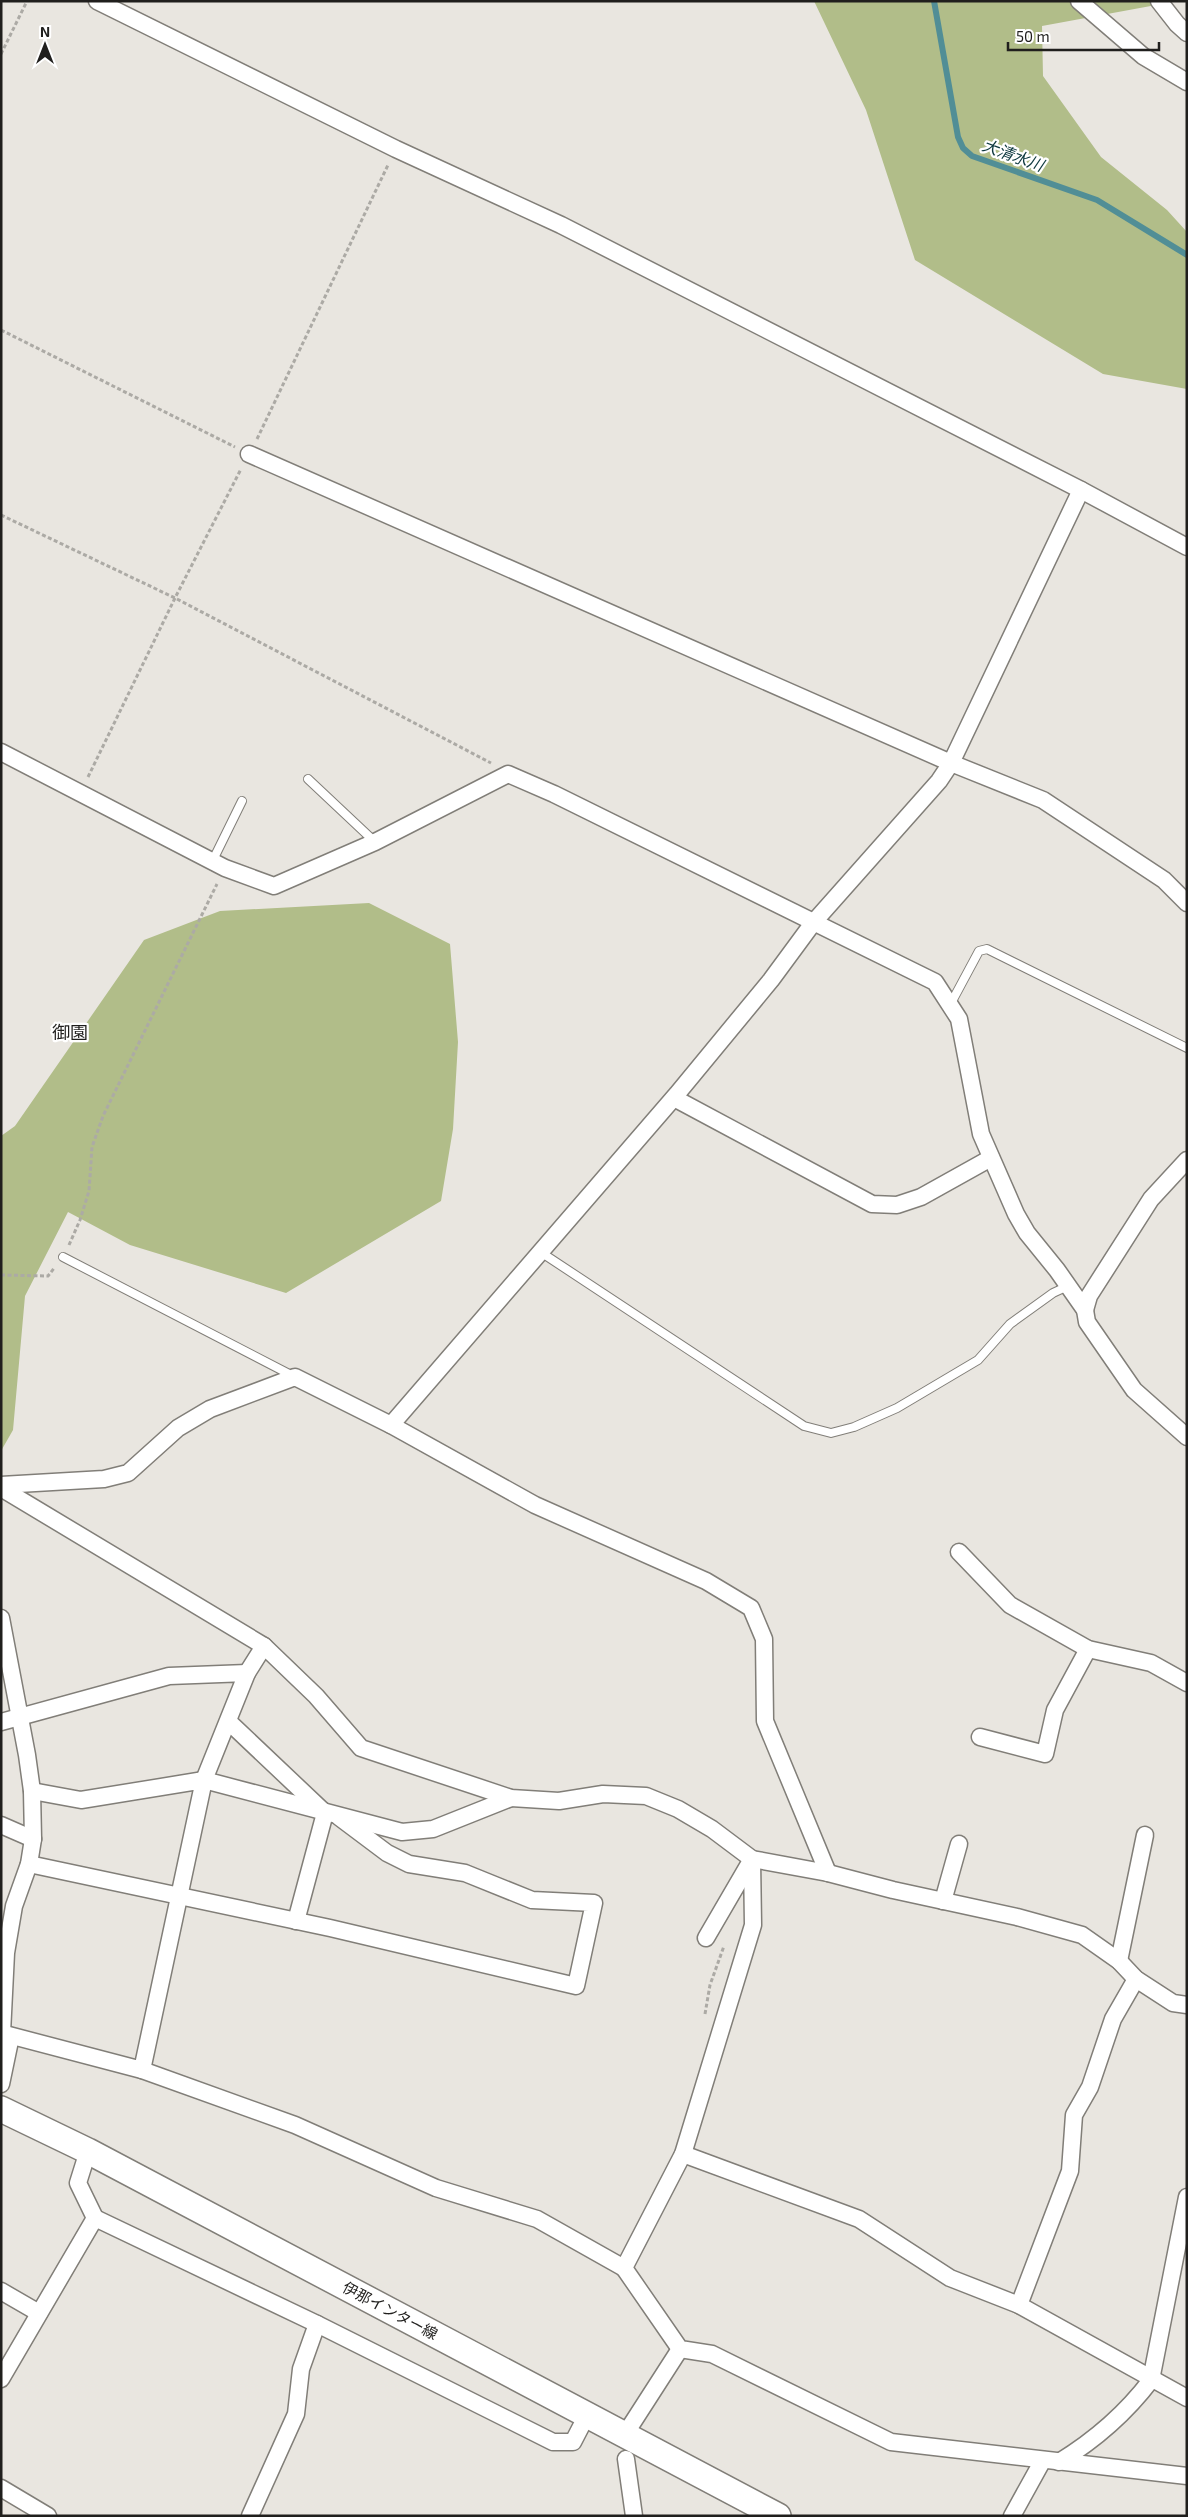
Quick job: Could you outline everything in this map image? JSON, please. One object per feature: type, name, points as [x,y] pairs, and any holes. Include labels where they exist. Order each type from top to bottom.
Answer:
[{"type":"main road","name":"伊那インター線","points":[[1,2109],[88,2151],[587,2415],[625,2447],[778,2516]]},
{"type":"street","points":[[97,1],[396,149],[561,224],[1080,490],[1187,548]]},
{"type":"street","points":[[1079,1],[1143,56],[1187,82]]},
{"type":"street","points":[[1158,1],[1187,33]]},
{"type":"street","points":[[249,454],[951,763],[1043,800],[1164,880],[1187,903]]},
{"type":"street","points":[[391,1425],[542,1253],[674,1098],[770,980],[813,923],[939,781],[951,763],[1080,490]]},
{"type":"street","points":[[1,752],[81,791],[219,864],[274,886],[375,842],[508,774],[554,794],[935,982],[959,1019],[981,1134],[1027,1233],[1085,1310]]},
{"type":"street","points":[[674,1098],[872,1204],[897,1206],[921,1197],[992,1158]]},
{"type":"street","points":[[1187,1160],[1151,1199],[1089,1296],[1085,1310],[1087,1322],[1134,1390],[1187,1437]]},
{"type":"street","points":[[1,1486],[104,1479],[128,1473],[178,1428],[210,1410],[295,1377],[391,1425],[535,1505],[706,1581],[751,1608],[764,1639],[765,1722],[828,1873]]},
{"type":"street","points":[[1,1486],[264,1646],[316,1696],[361,1748],[510,1798],[559,1801],[603,1794],[646,1796],[678,1809],[704,1824],[752,1859],[828,1873],[1017,1917],[1082,1935],[1119,1961],[1136,1979],[1173,2003],[1187,2005]]},
{"type":"street","points":[[959,1552],[1010,1605],[1088,1649],[1151,1663],[1187,1683]]},
{"type":"street","points":[[1,1618],[21,1716],[32,1791],[33,1839],[29,1864],[14,1906],[4,1952],[5,2034],[1,2084]]},
{"type":"street","points":[[142,2070],[204,1780],[229,1722],[247,1673],[264,1646]]},
{"type":"street","points":[[980,1737],[1045,1754],[1055,1710],[1088,1649]]},
{"type":"street","points":[[1,1722],[169,1676],[247,1673]]},
{"type":"street","points":[[29,1864],[296,1921],[576,1986],[594,1903],[532,1900],[465,1873],[409,1864],[387,1853],[332,1815],[229,1722]]},
{"type":"street","points":[[32,1791],[81,1800],[204,1780],[402,1832],[433,1829],[510,1798]]},
{"type":"street","points":[[296,1921],[332,1815]]},
{"type":"street","points":[[1,1825],[33,1839]]},
{"type":"street","points":[[1119,1961],[1145,1834]]},
{"type":"street","points":[[943,1901],[959,1844]]},
{"type":"street","points":[[706,1938],[752,1859]]},
{"type":"street","points":[[624,2268],[683,2154],[753,1925],[752,1859]]},
{"type":"street","points":[[1019,2305],[1070,2171],[1074,2115],[1090,2087],[1113,2019],[1136,1979]]},
{"type":"street","points":[[5,2034],[142,2070],[295,2125],[436,2188],[537,2219],[624,2268],[680,2350],[712,2354],[891,2442],[1187,2476]]},
{"type":"street","points":[[88,2151],[78,2183],[95,2218],[317,2324],[553,2442],[573,2442],[587,2415]]},
{"type":"street","points":[[683,2154],[859,2219],[950,2278],[1019,2305],[1151,2380],[1187,2398]]},
{"type":"street","points":[[1012,2516],[1051,2461],[1086,2445],[1136,2400],[1151,2380],[1187,2197]]},
{"type":"street","points":[[1,2379],[95,2218]]},
{"type":"street","points":[[1,2292],[39,2313]]},
{"type":"street","points":[[257,2514],[296,2414],[301,2369],[317,2324]]},
{"type":"street","points":[[634,2516],[625,2447],[680,2350]]},
{"type":"street","points":[[1,2488],[48,2516]]},
{"type":"lane","points":[[308,779],[375,842]]},
{"type":"lane","points":[[219,864],[242,801]]},
{"type":"lane","points":[[950,1005],[980,951],[987,949],[1187,1048]]},
{"type":"lane","points":[[542,1253],[804,1426],[832,1433],[854,1427],[897,1408],[978,1360],[1010,1324],[1053,1293],[1068,1286]]},
{"type":"lane","points":[[63,1257],[295,1377]]},
{"type":"path","points":[[1,54],[27,1]]},
{"type":"path","points":[[81,791],[175,598],[249,454],[396,149]]},
{"type":"path","points":[[1,330],[249,454]]},
{"type":"path","points":[[1,515],[175,598],[479,756],[508,774]]},
{"type":"path","points":[[1,1275],[10,1277],[48,1276],[63,1257],[80,1220],[89,1191],[92,1147],[103,1116],[219,864]]},
{"type":"green space","points":[[814,1],[1178,1],[1042,26],[1043,76],[1101,157],[1167,210],[1187,232],[1187,389],[1103,374],[915,260],[866,110]]},
{"type":"green space","points":[[369,903],[450,944],[458,1042],[453,1129],[441,1201],[286,1293],[130,1245],[68,1212],[25,1296],[13,1430],[1,1451],[1,1136],[15,1126],[144,940],[220,911]]},
{"type":"waterway","name":"大清水川","points":[[934,1],[958,137],[963,148],[972,156],[1097,200],[1187,255]]},
{"type":"district","name":"御園","points":[[70,1033]]}]
